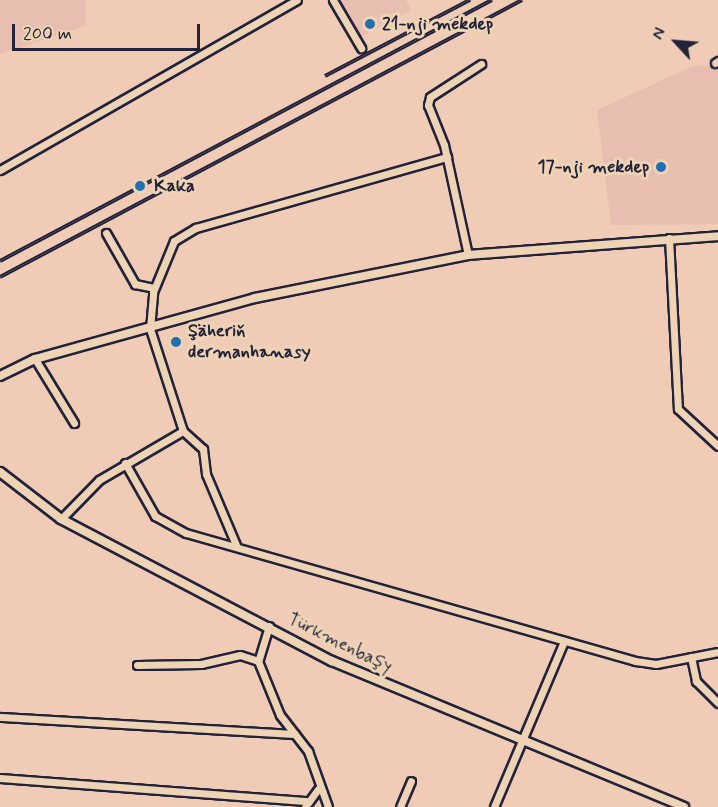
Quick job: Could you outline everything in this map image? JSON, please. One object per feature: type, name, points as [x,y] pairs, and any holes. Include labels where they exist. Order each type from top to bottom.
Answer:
[{"type":"street","points":[[333,0],[361,48]]},
{"type":"street","points":[[0,170],[293,1]]},
{"type":"street","points":[[468,255],[447,157],[430,97],[481,64]]},
{"type":"street","points":[[236,545],[206,474],[203,449],[183,431],[150,329],[154,288],[174,241],[196,228],[447,157]]},
{"type":"street","points":[[106,233],[135,284],[154,288]]},
{"type":"street","points":[[0,376],[35,359],[150,329],[255,298],[468,255],[718,236]]},
{"type":"street","points":[[669,238],[678,409],[718,446]]},
{"type":"street","points":[[35,359],[74,423]]},
{"type":"street","points":[[61,519],[125,463],[183,431]]},
{"type":"street","points":[[125,463],[155,516],[186,533],[236,545],[635,661],[691,657],[718,652]]},
{"type":"street","name":"Türkmenbaşy","points":[[0,472],[61,519],[332,661],[684,807]]},
{"type":"street","points":[[269,627],[258,661],[280,715],[308,751],[318,789],[328,807]]},
{"type":"street","points":[[494,807],[520,740],[530,731],[564,641]]},
{"type":"street","points":[[137,665],[201,664],[240,655],[258,661]]},
{"type":"street","points":[[691,657],[696,681],[718,703]]},
{"type":"street","points":[[0,717],[295,734]]},
{"type":"street","points":[[0,778],[307,804],[318,789]]},
{"type":"street","points":[[400,807],[411,781]]},
{"type":"shaded area","points":[[0,0],[85,0],[85,26],[0,54]]},
{"type":"shaded area","name":"21-nji mekdep","points":[[340,0],[406,0],[412,10],[361,37]]},
{"type":"shaded area","name":"17-nji mekdep","points":[[718,64],[718,224],[611,225],[597,110],[693,66]]},
{"type":"railway","points":[[325,76],[470,0]]},
{"type":"railway","points":[[0,261],[492,0]]},
{"type":"railway","points":[[0,277],[522,0]]},
{"type":"place","name":"21-nji mekdep","points":[[370,24]]},
{"type":"place","name":"17-nji mekdep","points":[[661,167]]},
{"type":"place","name":"Kaka","points":[[140,186]]},
{"type":"place","name":"Şäheriň dermanhanasy","points":[[176,342]]}]
